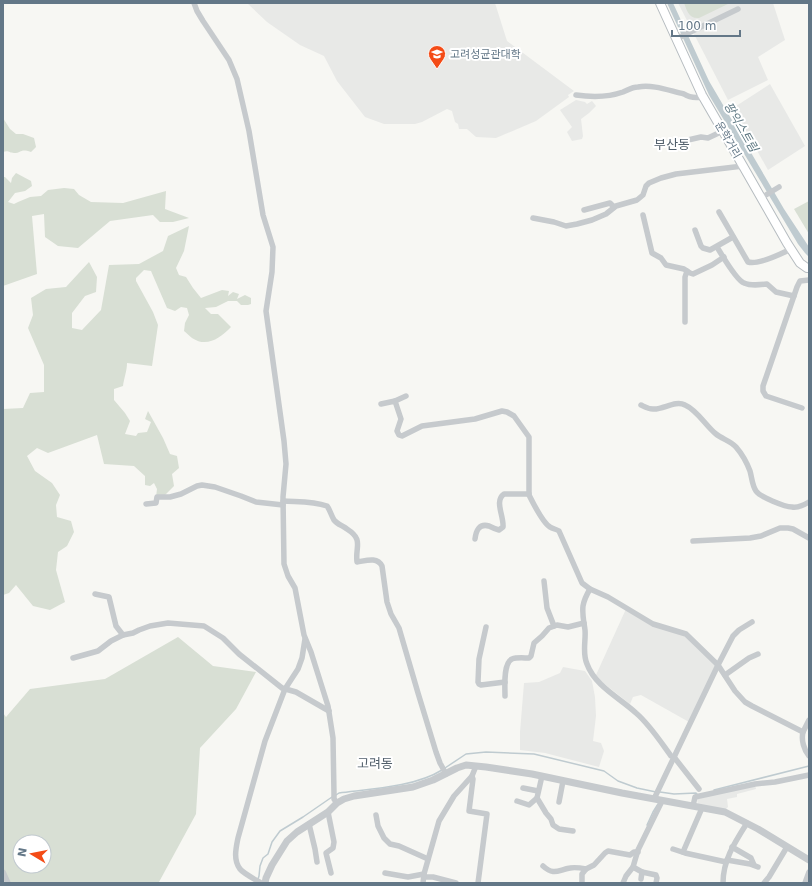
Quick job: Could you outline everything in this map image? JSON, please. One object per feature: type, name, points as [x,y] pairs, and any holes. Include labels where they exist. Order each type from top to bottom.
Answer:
[{"type":"main road","name":"운학거리","points":[[660,3],[678,38],[702,97],[725,131],[743,166],[763,197],[791,249],[800,263],[809,268]]},
{"type":"street","points":[[194,3],[203,21],[230,60],[237,79],[249,131],[263,215],[273,247],[272,272],[266,311],[286,464],[283,503],[284,564],[288,576],[295,588],[304,635],[328,706],[333,738],[335,798],[328,812],[297,832],[287,841],[266,878],[260,882],[240,869],[236,851],[238,838],[265,740],[285,689],[298,669],[302,658],[305,638]]},
{"type":"street","points":[[678,38],[738,9]]},
{"type":"street","points":[[576,95],[597,96],[622,92],[638,86],[646,86],[684,94],[695,98],[702,97]]},
{"type":"street","points":[[688,140],[701,137],[708,138],[725,131]]},
{"type":"street","points":[[533,218],[566,226],[577,224],[592,220],[606,214],[614,208],[637,200],[643,195],[646,186],[649,183],[661,178],[676,174],[743,166]]},
{"type":"street","points":[[763,197],[777,187]]},
{"type":"street","points":[[584,210],[610,203],[614,208]]},
{"type":"street","points":[[719,212],[749,263],[775,257],[791,249]]},
{"type":"street","points":[[643,215],[652,253],[661,258],[666,265],[684,269],[693,274],[712,265],[724,257]]},
{"type":"street","points":[[696,230],[702,248],[710,250],[733,237]]},
{"type":"street","points":[[717,247],[737,278],[743,283],[751,285],[767,284],[776,292],[794,296]]},
{"type":"street","points":[[685,322],[685,277],[687,271]]},
{"type":"street","points":[[802,408],[766,396],[763,391],[763,386],[797,287],[800,281],[809,280]]},
{"type":"street","points":[[381,404],[395,401],[406,396]]},
{"type":"street","points":[[395,401],[401,419],[396,431],[402,436],[422,426],[474,419],[502,411],[514,416],[529,437],[529,494],[546,524],[559,531],[582,583],[653,624],[686,634],[718,665],[735,691],[745,702],[803,732]]},
{"type":"street","points":[[641,405],[653,409],[669,405],[685,404],[696,412],[717,435],[736,446],[747,464],[753,486],[758,494],[788,507],[803,506],[809,502]]},
{"type":"street","points":[[146,504],[156,503],[157,497],[170,497],[202,485],[215,487],[256,502],[283,503],[303,501],[327,506],[333,519],[348,529],[357,538],[357,562],[375,560],[382,566],[387,602],[391,614],[399,628],[420,702],[436,752],[444,770]]},
{"type":"street","points":[[475,539],[476,532],[479,528],[486,526],[499,530],[503,527],[499,506],[500,499],[504,494],[529,494]]},
{"type":"street","points":[[693,541],[750,538],[762,536],[780,528],[793,529],[809,538]]},
{"type":"street","points":[[544,581],[547,608],[554,626]]},
{"type":"street","points":[[590,589],[583,604],[582,614],[585,631],[586,663],[600,683],[637,714],[652,730],[671,756],[674,757],[699,789]]},
{"type":"street","points":[[96,594],[109,598],[116,626],[123,635]]},
{"type":"street","points":[[623,883],[633,867],[636,852],[674,757],[718,665],[734,636],[739,630],[752,622]]},
{"type":"street","points":[[72,658],[98,651],[111,641],[123,635],[133,633],[150,626],[168,623],[204,626],[223,638],[240,654],[282,688],[296,692],[329,711]]},
{"type":"street","points":[[505,696],[506,667],[508,661],[515,658],[529,658],[531,656],[534,643],[549,628],[558,625],[568,627],[584,623]]},
{"type":"street","points":[[486,627],[479,658],[478,682],[482,685],[505,682]]},
{"type":"street","points":[[725,674],[748,658],[758,654]]},
{"type":"street","points":[[809,720],[803,732],[804,749],[809,756]]},
{"type":"street","points":[[335,798],[344,799],[354,796],[413,787],[433,780],[444,770],[466,765],[486,767],[542,776],[622,793],[659,797],[693,806],[725,812],[758,829],[809,860]]},
{"type":"street","points":[[424,878],[439,821],[454,796],[472,776],[476,766]]},
{"type":"street","points":[[693,806],[695,797],[755,784],[775,782],[809,775]]},
{"type":"street","points":[[472,776],[474,779],[469,811],[487,814],[478,883]]},
{"type":"street","points":[[517,801],[529,805],[537,798],[542,776]]},
{"type":"street","points":[[559,802],[563,781]]},
{"type":"street","points":[[523,788],[538,791]]},
{"type":"street","points":[[537,798],[551,819],[553,825],[559,829],[573,831]]},
{"type":"street","points":[[682,852],[702,808]]},
{"type":"street","points":[[328,812],[334,842],[334,848],[326,853],[331,872]]},
{"type":"street","points":[[376,815],[378,826],[384,838],[390,844],[399,846],[428,859]]},
{"type":"street","points":[[723,883],[726,861],[732,847],[747,823]]},
{"type":"street","points":[[309,824],[318,862]]},
{"type":"street","points":[[673,849],[689,854],[756,866],[751,858],[732,847]]},
{"type":"street","points":[[768,882],[788,847]]},
{"type":"street","points":[[582,883],[582,874],[586,869],[594,865],[608,851],[630,855],[636,852]]},
{"type":"street","points":[[543,866],[546,869],[555,872],[574,867],[586,869]]},
{"type":"street","points":[[633,867],[642,872],[656,875],[656,883]]},
{"type":"street","points":[[3,872],[8,883]]},
{"type":"street","points":[[641,879],[642,872]]},
{"type":"street","points":[[805,883],[809,872]]},
{"type":"street","points":[[385,874],[408,877],[433,877],[456,883]]},
{"type":"shaded area","name":"고려성균관대학","points":[[247,3],[495,3],[507,41],[574,91],[568,95],[569,97],[536,121],[496,138],[476,137],[467,129],[459,129],[452,111],[447,109],[415,124],[384,124],[365,117],[337,81],[324,56],[300,45],[267,22]]},
{"type":"shaded area","points":[[667,3],[673,3],[709,81],[784,209],[809,247],[809,257],[798,244],[709,95]]},
{"type":"shaded area","points":[[678,3],[773,3],[785,40],[758,57],[768,80],[728,100]]},
{"type":"shaded area","points":[[684,3],[730,3],[699,18],[696,18],[687,12]]},
{"type":"shaded area","points":[[770,84],[805,146],[768,170],[733,108]]},
{"type":"shaded area","points":[[576,100],[587,104],[592,101],[596,106],[581,119],[582,139],[572,141],[567,132],[572,127],[560,110]]},
{"type":"shaded area","points":[[3,118],[10,129],[16,134],[23,134],[34,138],[36,147],[31,152],[25,150],[17,153],[7,151],[3,152]]},
{"type":"shaded area","points":[[16,173],[31,181],[32,186],[25,191],[15,193],[8,202],[14,204],[30,197],[41,196],[48,190],[64,188],[74,189],[79,195],[91,202],[123,203],[166,191],[165,209],[189,218],[173,222],[160,222],[153,215],[110,221],[78,248],[58,246],[45,237],[44,214],[32,216],[37,274],[3,286],[3,177],[11,183],[12,178]]},
{"type":"shaded area","points":[[809,201],[809,234],[794,209]]},
{"type":"shaded area","points":[[189,226],[184,251],[176,268],[179,275],[186,277],[201,298],[222,290],[229,291],[228,296],[233,292],[239,294],[237,299],[245,295],[251,298],[251,304],[241,305],[237,301],[228,301],[216,307],[205,308],[211,314],[218,314],[231,327],[218,338],[208,342],[198,341],[184,331],[185,323],[189,315],[187,308],[181,307],[175,311],[167,308],[151,271],[144,270],[136,278],[136,281],[153,312],[158,325],[152,366],[127,363],[123,386],[114,389],[114,400],[130,421],[125,434],[136,436],[138,433],[147,432],[151,422],[145,419],[148,411],[170,454],[177,456],[179,468],[172,474],[174,486],[165,495],[156,497],[157,489],[154,483],[150,486],[145,485],[145,476],[134,466],[104,464],[97,435],[48,453],[37,448],[27,456],[35,471],[52,483],[60,495],[56,505],[57,517],[71,521],[74,532],[67,546],[58,552],[56,570],[65,602],[50,610],[33,606],[16,585],[9,593],[3,595],[3,409],[23,408],[30,393],[44,392],[44,365],[28,328],[33,315],[31,298],[46,289],[66,287],[89,262],[97,277],[96,292],[85,296],[72,313],[72,328],[82,330],[101,310],[109,265],[139,264],[163,251],[168,236]]},
{"type":"shaded area","points":[[626,609],[685,636],[716,666],[689,722],[641,695],[633,697],[630,704],[602,682],[596,675]]},
{"type":"shaded area","points":[[178,637],[213,666],[256,672],[236,709],[200,748],[196,814],[159,882],[3,883],[3,713],[6,717],[30,689],[105,679]]},
{"type":"shaded area","points":[[563,667],[585,671],[592,681],[596,716],[593,741],[601,743],[604,751],[599,767],[545,753],[520,750],[524,683],[539,682],[560,673]]},
{"type":"shaded area","points":[[755,785],[756,789],[737,794],[737,797],[727,799],[728,807],[726,809],[698,806],[697,799]]},
{"type":"waterway","points":[[445,768],[466,754],[486,752],[534,754],[604,771],[618,781],[637,788],[656,792]]},
{"type":"waterway","points":[[714,790],[809,766]]},
{"type":"waterway","points":[[336,795],[339,793],[406,784],[431,776],[442,770]]},
{"type":"waterway","points":[[660,792],[674,794],[697,794]]},
{"type":"waterway","points":[[258,879],[263,858],[268,854],[272,842],[280,831],[332,797]]},
{"type":"waterway","points":[[647,825],[658,804]]},
{"type":"place","name":"고려성균관대학","points":[[437,69]]},
{"type":"district","name":"부산동","points":[[672,144]]},
{"type":"district","name":"고려동","points":[[375,763]]},
{"type":"water label","name":"팡익스트림","points":[[741,127]]}]
